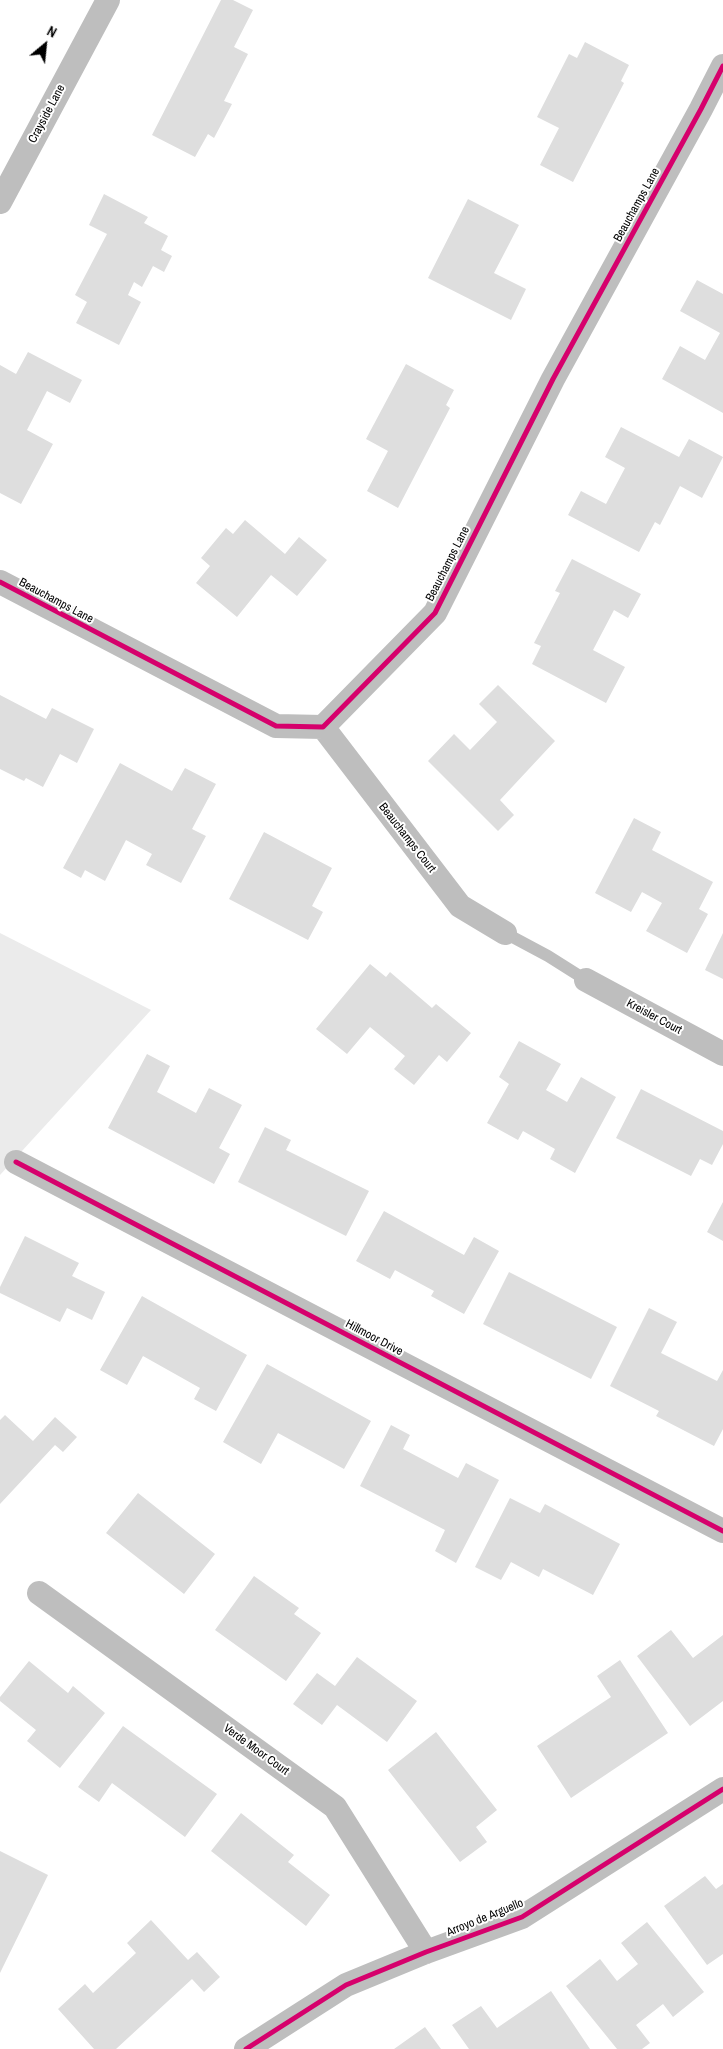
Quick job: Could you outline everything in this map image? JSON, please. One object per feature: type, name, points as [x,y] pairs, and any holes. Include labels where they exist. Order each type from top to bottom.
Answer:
[{"type":"street","name":"Crayside Lane","points":[[0,202],[108,0]]},
{"type":"street","name":"Beauchamps Lane","points":[[0,582],[276,726],[323,727],[435,613],[553,379],[701,110],[723,66]]},
{"type":"street","name":"Beauchamps Court","points":[[323,727],[460,906],[505,933]]},
{"type":"street","name":"Kreisler Court","points":[[586,980],[723,1054]]},
{"type":"street","name":"Hillmoor Drive","points":[[16,1162],[723,1532]]},
{"type":"street","name":"Verde Moor Court","points":[[40,1593],[335,1807],[426,1952]]},
{"type":"street","name":"Arroyo de Arguello","points":[[246,2049],[346,1985],[426,1952],[522,1917],[723,1789]]},
{"type":"lane","points":[[505,933],[548,956],[586,980]]},
{"type":"shaded area","points":[[0,933],[151,1010],[0,1175]]},
{"type":"building","points":[[221,0],[233,0],[253,10],[234,47],[248,54],[224,101],[232,104],[214,138],[208,134],[195,157],[152,135]]},
{"type":"building","points":[[585,42],[629,65],[621,81],[624,83],[573,182],[540,165],[559,128],[537,117],[569,54],[577,58]]},
{"type":"building","points":[[104,194],[148,217],[144,223],[168,236],[161,250],[172,256],[164,272],[153,266],[142,287],[134,282],[128,295],[141,302],[119,345],[76,323],[87,302],[75,295],[107,234],[89,225]]},
{"type":"building","points":[[468,199],[519,225],[494,273],[526,289],[511,320],[428,278]]},
{"type":"building","points":[[697,280],[723,294],[723,413],[662,379],[680,346],[705,360],[720,333],[680,311]]},
{"type":"building","points":[[28,352],[82,380],[70,403],[47,391],[27,430],[53,444],[21,504],[0,493],[0,365],[16,374]]},
{"type":"building","points":[[406,364],[454,390],[446,405],[450,408],[398,508],[367,491],[388,451],[366,439]]},
{"type":"building","points":[[621,427],[679,457],[689,439],[723,457],[702,498],[680,486],[660,525],[655,522],[639,552],[568,515],[581,491],[606,504],[625,468],[605,457]]},
{"type":"building","points":[[245,520],[285,554],[299,537],[327,560],[297,596],[271,575],[237,617],[196,583],[210,566],[201,558],[226,528],[233,534]]},
{"type":"building","points":[[572,559],[641,594],[628,618],[614,610],[593,650],[625,667],[606,703],[532,664],[541,646],[534,643],[560,593],[555,591]]},
{"type":"building","points":[[498,685],[555,741],[500,800],[514,815],[498,831],[428,761],[454,734],[470,750],[497,722],[479,704]]},
{"type":"building","points":[[0,695],[46,719],[52,708],[94,729],[77,763],[60,754],[43,787],[26,778],[24,781],[0,769]]},
{"type":"building","points":[[120,763],[172,791],[185,768],[216,784],[192,829],[206,836],[181,883],[146,865],[152,854],[126,840],[105,881],[85,870],[81,878],[63,868]]},
{"type":"building","points":[[634,818],[661,832],[652,850],[713,882],[699,909],[708,914],[687,953],[646,931],[662,903],[642,892],[631,912],[595,893]]},
{"type":"building","points":[[264,832],[332,868],[312,906],[323,912],[308,940],[229,899]]},
{"type":"building","points":[[723,933],[723,979],[705,970]]},
{"type":"building","points":[[370,964],[386,977],[390,972],[432,1008],[436,1004],[471,1033],[447,1062],[439,1055],[414,1085],[394,1069],[405,1056],[370,1027],[347,1054],[316,1029]]},
{"type":"building","points":[[519,1041],[561,1064],[546,1090],[567,1102],[581,1077],[616,1097],[575,1173],[550,1159],[555,1149],[523,1131],[518,1140],[487,1123],[509,1084],[499,1077]]},
{"type":"building","points":[[147,1054],[170,1066],[157,1092],[196,1113],[209,1088],[242,1105],[219,1148],[230,1154],[214,1184],[108,1128]]},
{"type":"building","points":[[641,1089],[723,1131],[723,1144],[712,1165],[700,1159],[691,1176],[616,1138]]},
{"type":"building","points":[[265,1127],[291,1140],[286,1150],[369,1191],[346,1236],[238,1182]]},
{"type":"building","points":[[723,1202],[723,1241],[707,1232]]},
{"type":"building","points":[[384,1211],[464,1255],[474,1237],[499,1251],[464,1314],[431,1296],[434,1291],[395,1270],[390,1279],[356,1261]]},
{"type":"building","points":[[25,1236],[79,1263],[72,1276],[105,1292],[92,1320],[67,1308],[60,1322],[0,1293],[0,1287]]},
{"type":"building","points":[[509,1272],[617,1327],[591,1379],[483,1324]]},
{"type":"building","points":[[142,1296],[247,1355],[216,1411],[194,1399],[200,1388],[143,1356],[127,1385],[100,1370]]},
{"type":"building","points":[[649,1308],[677,1322],[661,1353],[717,1381],[723,1370],[723,1429],[714,1446],[656,1416],[659,1411],[610,1386]]},
{"type":"building","points":[[267,1364],[371,1421],[344,1469],[278,1433],[261,1464],[223,1442]]},
{"type":"building","points":[[5,1415],[33,1441],[55,1417],[77,1437],[63,1452],[55,1445],[0,1504],[0,1420]]},
{"type":"building","points":[[391,1425],[410,1435],[403,1449],[458,1478],[466,1463],[499,1480],[456,1563],[435,1551],[445,1530],[360,1486]]},
{"type":"building","points":[[138,1493],[215,1554],[184,1594],[106,1533]]},
{"type":"building","points":[[510,1498],[540,1513],[545,1504],[620,1544],[593,1595],[543,1569],[539,1577],[511,1562],[501,1580],[475,1567]]},
{"type":"building","points":[[254,1576],[299,1608],[294,1614],[321,1633],[286,1681],[215,1630]]},
{"type":"building","points":[[671,1630],[693,1658],[723,1635],[723,1701],[690,1726],[637,1656]]},
{"type":"building","points":[[357,1657],[417,1701],[387,1742],[337,1705],[322,1725],[293,1704],[317,1673],[335,1686]]},
{"type":"building","points":[[620,1660],[668,1733],[571,1798],[537,1746],[611,1697],[597,1676]]},
{"type":"building","points":[[29,1661],[68,1693],[73,1686],[105,1713],[60,1768],[27,1741],[36,1730],[0,1701],[0,1697]]},
{"type":"building","points":[[123,1726],[217,1794],[185,1837],[112,1783],[99,1802],[78,1787]]},
{"type":"building","points":[[436,1732],[497,1810],[476,1827],[487,1842],[460,1862],[388,1770]]},
{"type":"building","points":[[241,1813],[294,1855],[288,1862],[330,1895],[306,1926],[211,1851]]},
{"type":"building","points":[[0,1851],[48,1875],[0,1973]]},
{"type":"building","points":[[705,1876],[716,1889],[723,1884],[723,1954],[707,1965],[664,1906]]},
{"type":"building","points":[[151,1920],[188,1960],[197,1952],[220,1977],[204,1992],[192,1979],[116,2049],[94,2049],[58,2009],[85,1984],[93,1993],[136,1953],[127,1943]]},
{"type":"building","points":[[647,1922],[704,1992],[673,2017],[663,2004],[636,2025],[650,2043],[642,2049],[617,2049],[566,1986],[600,1959],[617,1981],[638,1964],[621,1943]]},
{"type":"building","points":[[551,1991],[590,2049],[469,2049],[452,2025],[481,2006],[497,2028]]},
{"type":"building","points":[[425,2027],[441,2049],[394,2049]]},
{"type":"cycle path","points":[[0,582],[276,726],[323,727],[435,613],[553,379],[723,66]]},
{"type":"cycle path","points":[[16,1162],[723,1531]]},
{"type":"cycle path","points":[[246,2049],[346,1985],[426,1952],[522,1917],[723,1789]]}]
